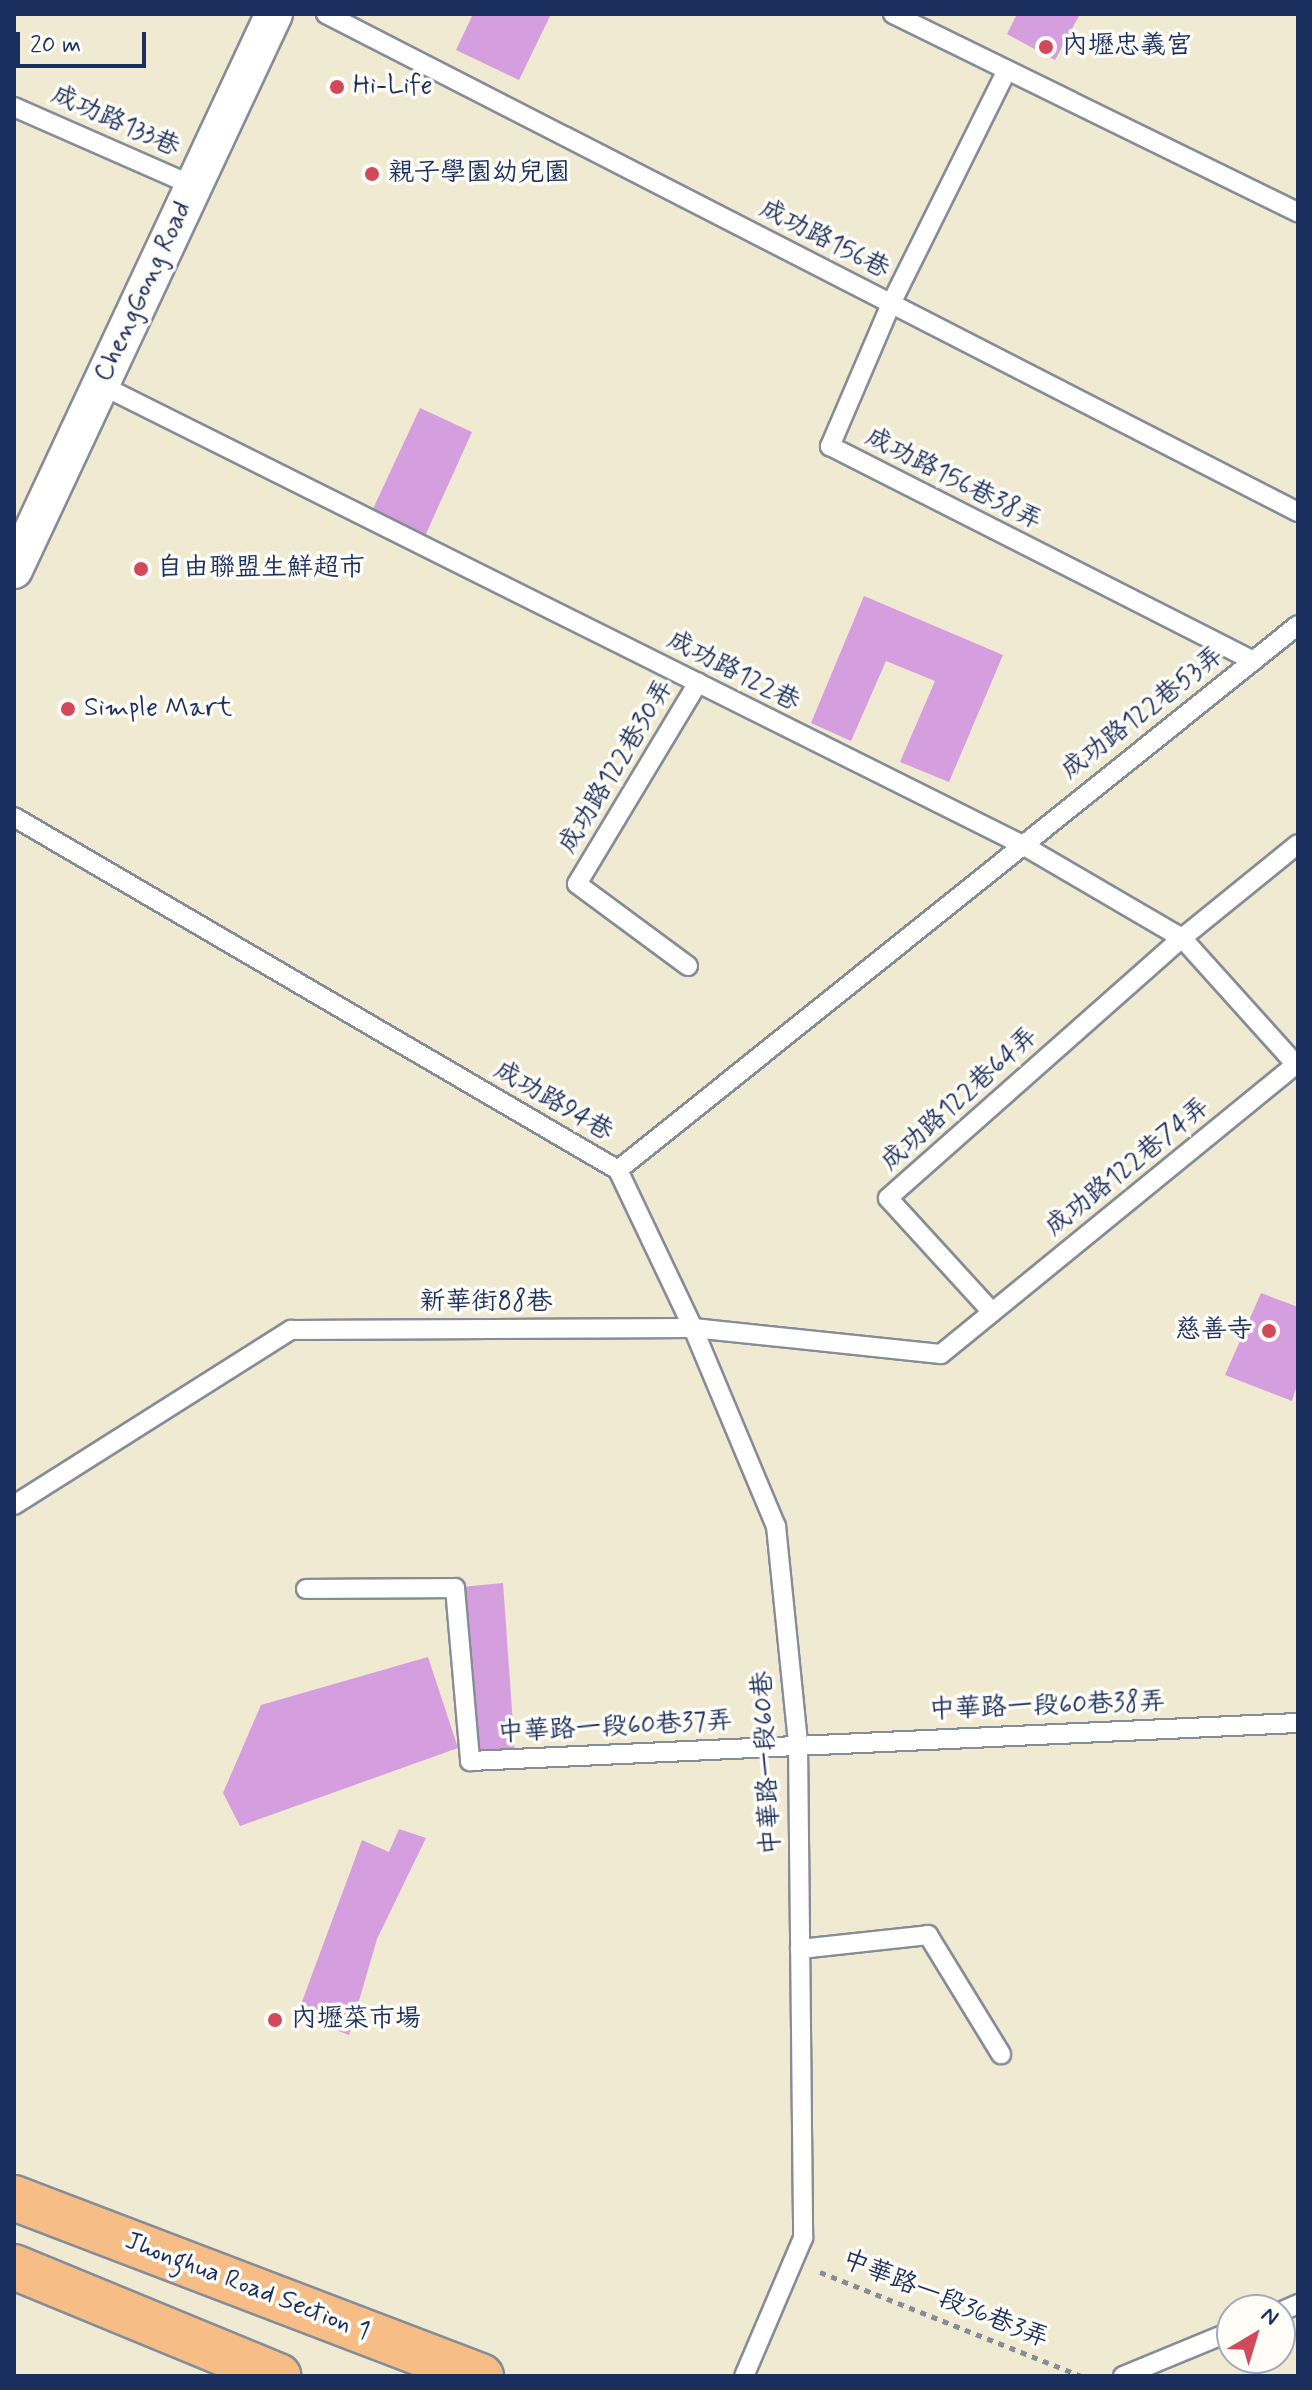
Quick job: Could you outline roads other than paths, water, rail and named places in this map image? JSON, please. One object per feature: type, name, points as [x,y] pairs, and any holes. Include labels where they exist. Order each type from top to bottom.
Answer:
[{"type":"main road","name":"Jhonghua Road Section 1","points":[[14,2198],[481,2376]]},
{"type":"main road","points":[[14,2267],[278,2376]]},
{"type":"street","name":"ChengGong Road","points":[[14,570],[274,14]]},
{"type":"lane","name":"成功路156巷","points":[[326,14],[1298,512]]},
{"type":"lane","points":[[893,14],[1298,212]]},
{"type":"lane","name":"成功路156巷38弄","points":[[1007,70],[891,304],[830,446],[1253,661]]},
{"type":"lane","name":"成功路133巷","points":[[14,107],[194,186]]},
{"type":"lane","name":"成功路122巷","points":[[101,385],[1021,844],[1182,938],[1297,1065]]},
{"type":"lane","name":"成功路122巷53弄","points":[[1021,844],[1298,625]]},
{"type":"lane","name":"成功路122巷30弄","points":[[688,966],[577,884],[698,683]]},
{"type":"lane","name":"成功路94巷","points":[[14,817],[618,1170],[1021,844]]},
{"type":"lane","points":[[1182,938],[1298,844]]},
{"type":"lane","name":"成功路122巷64弄","points":[[992,1312],[888,1198],[1182,938]]},
{"type":"lane","name":"成功路122巷74弄","points":[[992,1312],[1297,1065]]},
{"type":"lane","name":"中華路一段60巷","points":[[618,1170],[693,1328],[776,1526],[798,1744],[803,2238],[744,2376]]},
{"type":"lane","name":"新華街88巷","points":[[14,1505],[291,1330],[693,1328],[941,1354],[992,1312]]},
{"type":"lane","name":"中華路一段60巷37弄","points":[[306,1589],[455,1588],[470,1761],[798,1744]]},
{"type":"lane","name":"中華路一段60巷38弄","points":[[798,1744],[1298,1723]]},
{"type":"lane","points":[[800,1949],[928,1935],[1001,2054]]},
{"type":"lane","points":[[1123,2376],[1216,2338]]},
{"type":"place","name":"內壢忠義宮","points":[[1046,47]]},
{"type":"place","name":"Hi-Life","points":[[337,87]]},
{"type":"place","name":"親子學園幼兒園","points":[[372,174]]},
{"type":"place","name":"自由聯盟生鮮超市","points":[[141,569]]},
{"type":"place","name":"Simple Mart","points":[[68,709]]},
{"type":"place","name":"慈善寺","points":[[1269,1331]]},
{"type":"place","name":"內壢菜市場","points":[[275,2020]]}]
